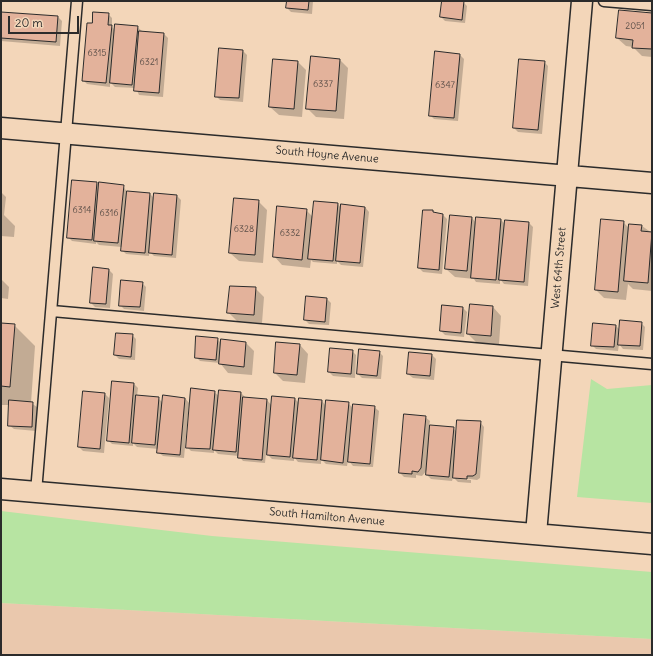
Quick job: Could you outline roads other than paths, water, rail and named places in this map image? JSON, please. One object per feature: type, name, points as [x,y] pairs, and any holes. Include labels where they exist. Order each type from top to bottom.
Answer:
[{"type":"street","name":"West 64th Street","points":[[536,534],[582,1]]},
{"type":"street","name":"South Hoyne Avenue","points":[[1,128],[652,183]]},
{"type":"street","name":"South Hamilton Avenue","points":[[1,489],[652,544]]},
{"type":"lane","points":[[36,492],[77,1]]},
{"type":"lane","points":[[604,1],[652,5]]},
{"type":"lane","points":[[52,311],[652,364]]}]
